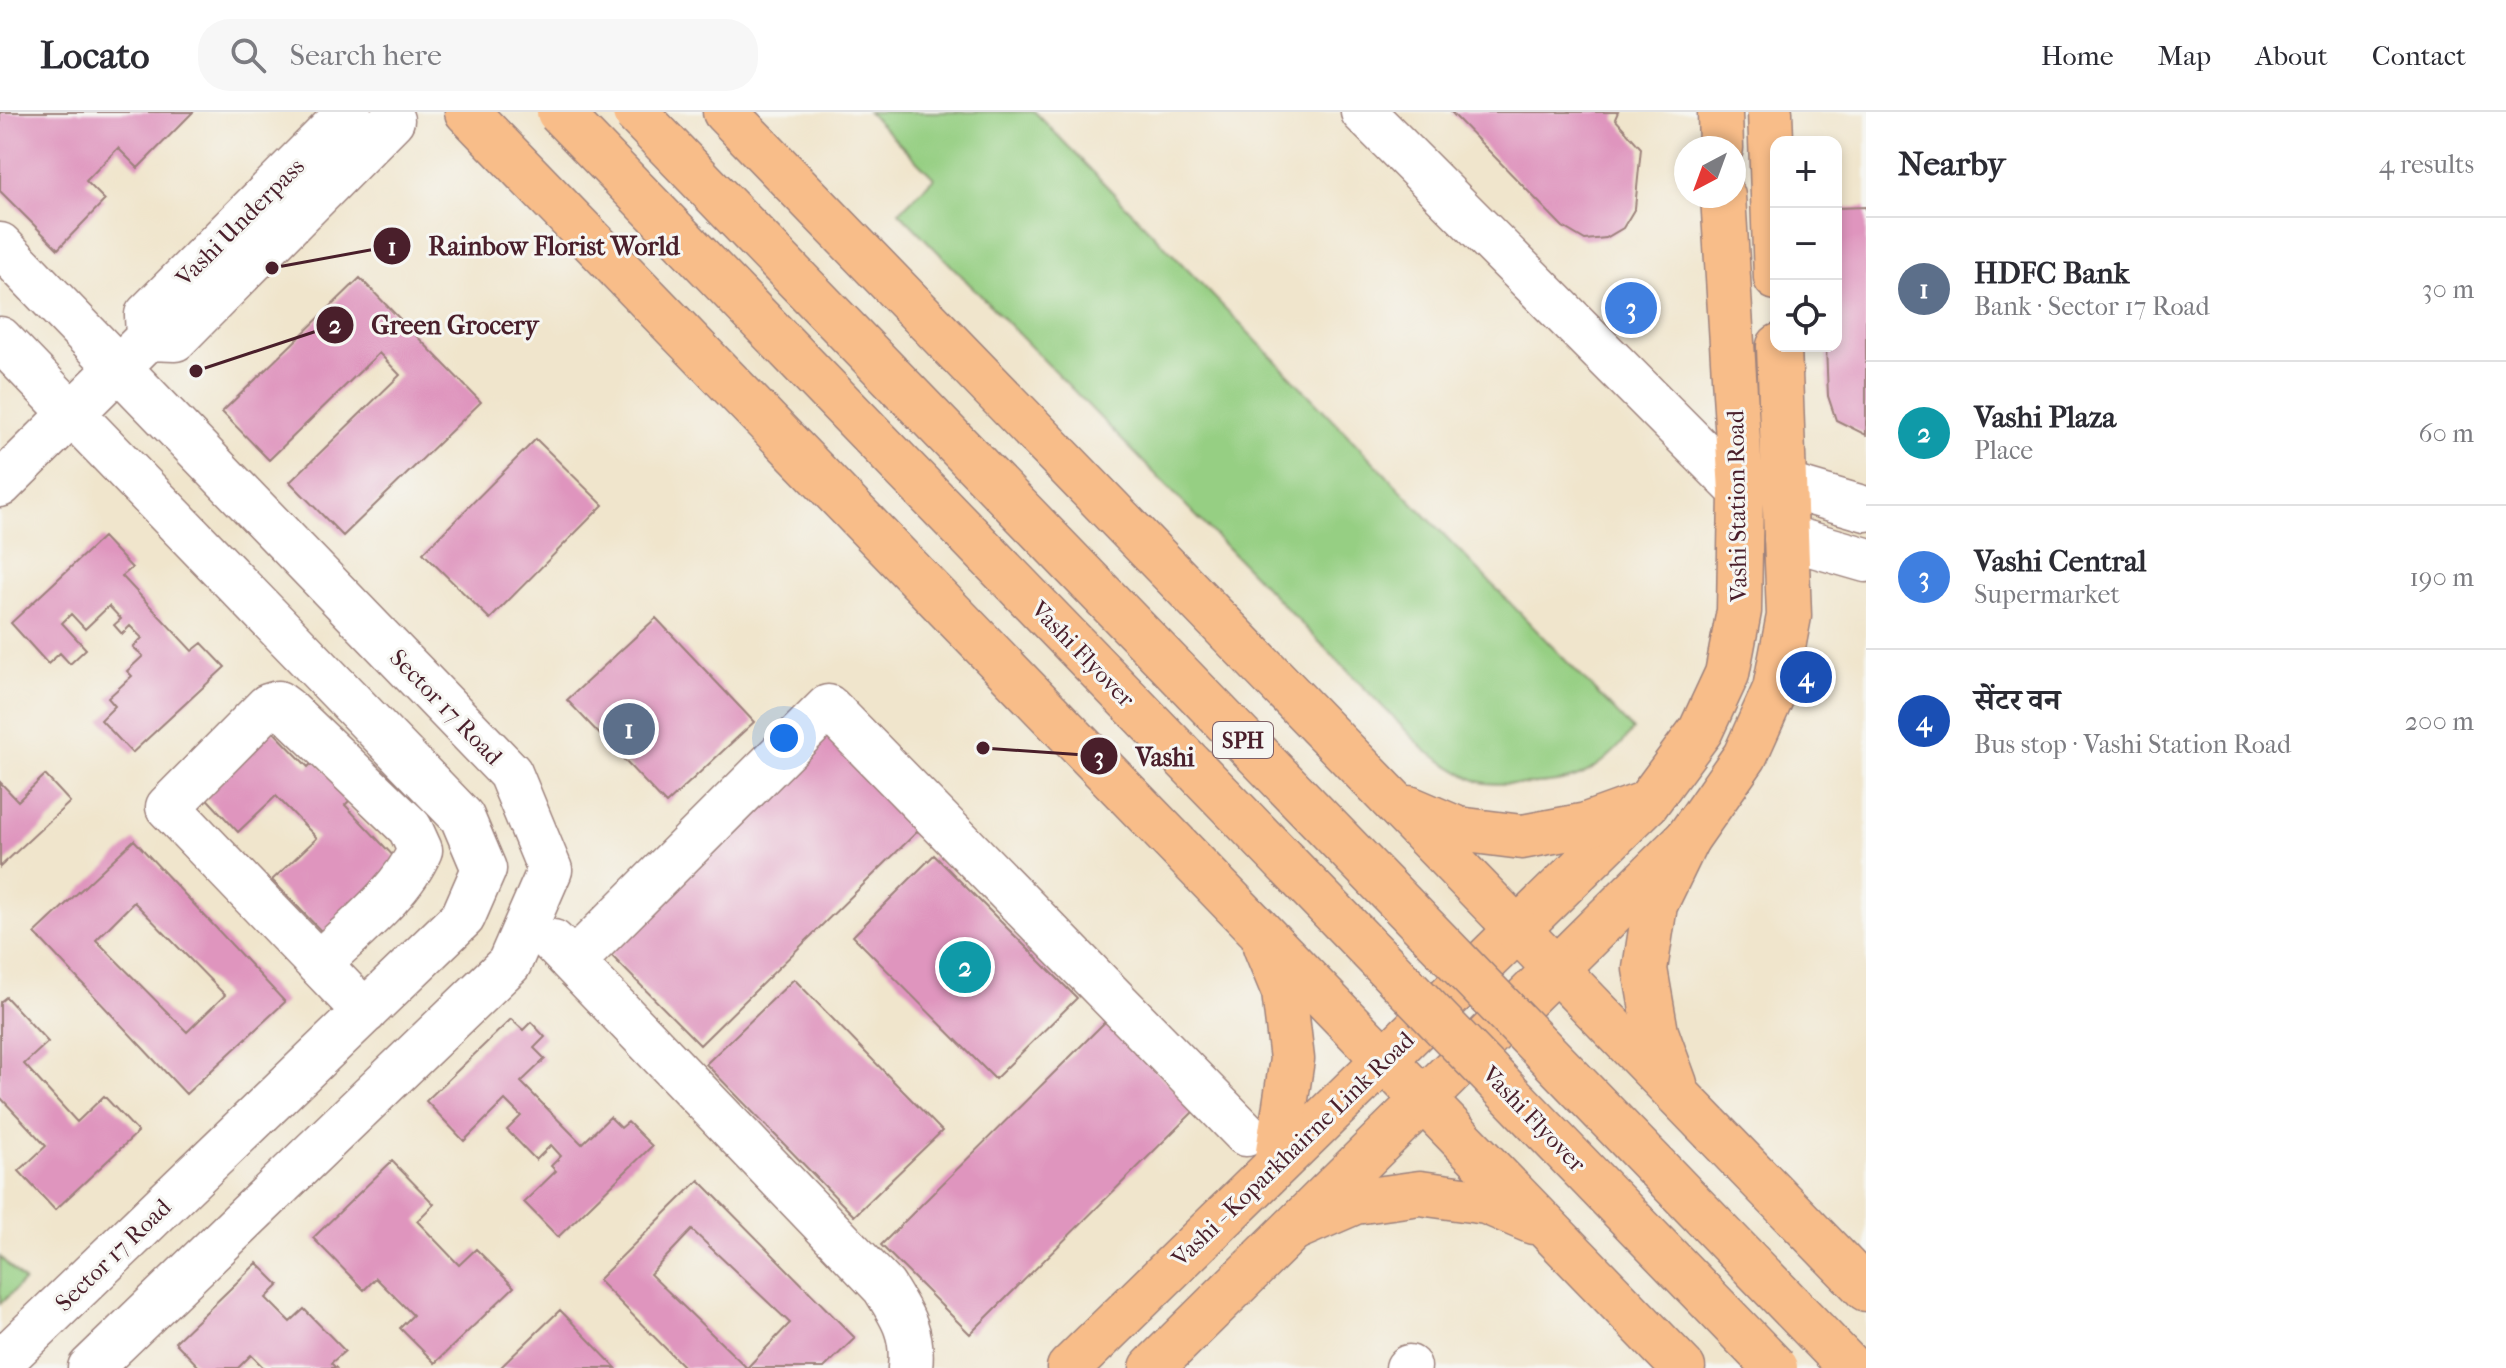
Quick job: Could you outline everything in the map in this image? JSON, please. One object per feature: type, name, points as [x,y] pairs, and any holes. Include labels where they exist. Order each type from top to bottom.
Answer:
[{"type":"main road","points":[[467,112],[1683,1368]]},
{"type":"main road","name":"Vashi Flyover","points":[[559,112],[1775,1368]]},
{"type":"main road","name":"SPH","points":[[635,112],[1851,1368]]},
{"type":"main road","points":[[725,112],[1866,1289]]},
{"type":"main road","points":[[1720,112],[1721,136]]},
{"type":"main road","points":[[1770,112],[1773,208]]},
{"type":"main road","name":"Vashi Station Road","points":[[1516,929],[1647,803],[1701,730],[1727,674],[1739,611],[1741,491],[1723,208]]},
{"type":"main road","points":[[1725,255],[1770,251]]},
{"type":"main road","name":"Vashi Station Road","points":[[1557,970],[1687,839],[1745,756],[1775,689],[1789,616],[1779,352]]},
{"type":"main road","points":[[1393,801],[1458,829],[1522,837],[1586,825],[1647,803]]},
{"type":"main road","points":[[1679,1096],[1656,1032],[1645,969],[1655,905],[1687,839]]},
{"type":"main road","points":[[1258,929],[1284,992],[1292,1059],[1276,1165]]},
{"type":"main road","name":"Vashi - Koparkhairne Link Road","points":[[1069,1368],[1516,929]]},
{"type":"main road","points":[[1152,1368],[1557,970]]},
{"type":"main road","points":[[1295,1228],[1355,1202],[1420,1193],[1486,1202],[1547,1228]]},
{"type":"street","name":"Vashi Underpass","points":[[0,485],[133,353],[147,315],[349,112]]},
{"type":"street","points":[[1363,112],[1741,491]]},
{"type":"street","name":"Vashi Underpass","points":[[133,353],[175,339],[392,120]]},
{"type":"street","name":"Sector 17 Road","points":[[0,245],[133,353],[510,773],[550,870]]},
{"type":"street","points":[[0,339],[462,817],[484,869],[550,870],[509,964],[90,1368]]},
{"type":"street","points":[[1784,485],[1866,509]]},
{"type":"street","points":[[1786,537],[1866,560]]},
{"type":"street","points":[[318,964],[401,882],[420,850],[410,828],[278,703],[268,706],[168,807],[318,964],[365,1012]]},
{"type":"street","points":[[573,962],[828,707],[1246,1134]]},
{"type":"street","points":[[375,795],[407,761]]},
{"type":"street","name":"Sector 17 Road","points":[[0,1363],[463,917],[484,869]]},
{"type":"street","points":[[529,917],[884,1287],[902,1316],[912,1345],[910,1368]]},
{"type":"street","points":[[136,1232],[181,1279]]},
{"type":"green space","points":[[868,112],[1035,112],[1633,730],[1621,745],[1583,774],[1554,783],[1536,784],[1480,782],[1426,751],[899,212],[934,178]]},
{"type":"green space","points":[[0,1257],[24,1281],[0,1304]]},
{"type":"building","points":[[0,112],[193,112],[138,168],[118,148],[86,181],[105,200],[58,249],[0,191]]},
{"type":"building","points":[[1451,112],[1618,112],[1615,119],[1641,148],[1635,208],[1623,228],[1606,238],[1585,240],[1563,227]]},
{"type":"building","points":[[1866,207],[1866,435],[1836,420],[1828,396],[1826,352],[1842,352],[1842,208]]},
{"type":"building","points":[[360,278],[481,402],[343,536],[290,482],[400,375],[379,353],[269,460],[222,412]]},
{"type":"building","points":[[536,439],[603,505],[490,619],[423,553]]},
{"type":"building","points":[[103,537],[132,568],[122,576],[192,651],[202,643],[225,667],[132,753],[101,720],[115,706],[108,698],[132,676],[127,671],[143,656],[133,647],[142,638],[130,626],[122,634],[114,625],[121,619],[109,606],[85,629],[71,614],[62,623],[86,649],[70,664],[60,653],[48,664],[11,623]]},
{"type":"building","points":[[656,618],[754,722],[666,804],[567,700]]},
{"type":"building","points":[[265,723],[308,767],[315,760],[352,798],[345,805],[399,862],[324,934],[272,880],[317,838],[276,796],[238,832],[197,788]]},
{"type":"building","points":[[820,728],[920,829],[700,1045],[599,943]]},
{"type":"building","points":[[45,775],[70,802],[0,867],[0,782],[18,801]]},
{"type":"building","points":[[134,840],[285,1002],[186,1094],[35,933]],"holes":[[[134,902],[225,995],[187,1032],[96,940]]]},
{"type":"building","points":[[934,855],[1077,998],[995,1079],[853,936]]},
{"type":"building","points":[[794,979],[942,1131],[854,1216],[706,1064]]},
{"type":"building","points":[[6,997],[48,1042],[24,1064],[77,1122],[104,1096],[138,1132],[55,1210],[19,1171],[46,1146],[0,1097],[0,1002]]},
{"type":"building","points":[[511,1019],[523,1030],[531,1022],[545,1037],[534,1048],[545,1059],[521,1082],[582,1144],[610,1117],[621,1128],[628,1122],[652,1146],[558,1237],[524,1202],[556,1171],[551,1166],[561,1156],[551,1145],[536,1160],[507,1130],[521,1116],[505,1100],[464,1141],[426,1101]]},
{"type":"building","points":[[1106,1021],[1195,1110],[970,1334],[881,1245]]},
{"type":"building","points":[[392,1161],[434,1204],[417,1221],[459,1265],[476,1249],[514,1287],[435,1363],[400,1328],[413,1315],[376,1278],[364,1290],[313,1238]]},
{"type":"building","points":[[699,1180],[855,1338],[824,1368],[747,1368],[685,1368],[598,1280]],"holes":[[[692,1230],[790,1323],[747,1368],[650,1274]]]},
{"type":"building","points":[[257,1263],[279,1285],[266,1298],[290,1322],[304,1309],[345,1351],[331,1363],[336,1368],[264,1368],[251,1355],[238,1368],[200,1368],[175,1342]]},
{"type":"building","points":[[560,1310],[616,1368],[500,1368]]},
{"type":"place","name":"Rainbow Florist World","points":[[272,268]]},
{"type":"place","name":"Vashi Central","points":[[1631,308]]},
{"type":"place","name":"Green Grocery","points":[[196,371]]},
{"type":"place","name":"सेंटर वन","points":[[1806,677]]},
{"type":"place","name":"HDFC Bank","points":[[629,729]]},
{"type":"place","name":"Vashi","points":[[983,748]]},
{"type":"place","name":"Vashi Plaza","points":[[965,967]]}]
